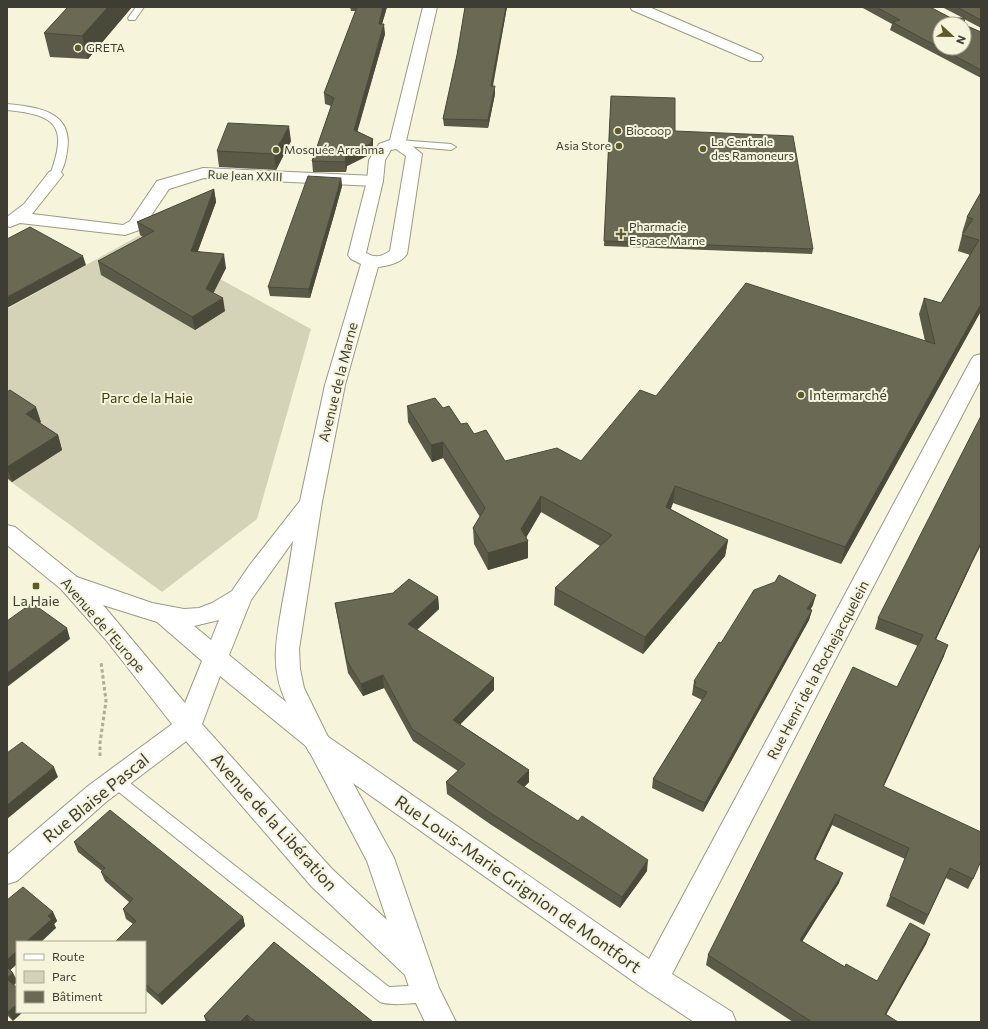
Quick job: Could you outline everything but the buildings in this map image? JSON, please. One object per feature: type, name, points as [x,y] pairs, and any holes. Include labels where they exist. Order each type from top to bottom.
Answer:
[{"type":"main road","points":[[398,144],[400,129],[430,7]]},
{"type":"main road","points":[[638,7],[756,58]]},
{"type":"main road","points":[[398,144],[414,154],[398,254],[388,261],[370,263],[357,255],[375,181],[377,160],[385,147],[398,144]]},
{"type":"main road","name":"Rue Jean XXIII","points":[[13,221],[125,230],[136,225],[163,185],[203,174],[375,181]]},
{"type":"main road","name":"Rue Jean XXIII","points":[[13,221],[32,206],[55,175]]},
{"type":"main road","name":"Avenue de la Marne","points":[[311,502],[335,384],[370,263]]},
{"type":"main road","name":"Rue Henri de la Rochejacquelein","points":[[654,979],[981,360]]},
{"type":"main road","name":"Avenue de la Libération","points":[[311,502],[257,572],[240,597],[188,726],[322,878],[421,980]]},
{"type":"main road","name":"Avenue de la Libération","points":[[311,502],[287,649],[288,669],[292,688],[318,744],[380,858],[421,980],[441,1022]]},
{"type":"main road","name":"Avenue de l’Europe","points":[[7,533],[70,583],[114,633],[188,726]]},
{"type":"main road","name":"Avenue de la Libération","points":[[70,583],[166,617],[216,657],[318,744]]},
{"type":"main road","name":"Avenue de la Libération","points":[[166,617],[199,617],[221,610],[240,597]]},
{"type":"main road","name":"Rue Blaise Pascal","points":[[7,872],[115,780],[188,726]]},
{"type":"main road","name":"Rue Louis-Marie Grignion de Montfort","points":[[318,744],[654,979],[720,1022]]},
{"type":"lane","points":[[132,18],[140,7]]},
{"type":"lane","points":[[7,107],[30,108],[54,118],[65,135],[62,158],[55,175]]},
{"type":"lane","points":[[398,144],[451,147]]},
{"type":"lane","points":[[115,780],[386,996],[421,980]]},
{"type":"path","points":[[101,655],[106,706],[100,729],[98,747],[101,764],[115,780]]},
{"type":"green space","name":"Parc de la Haie","points":[[140,235],[311,329],[257,519],[162,592],[7,479],[7,309]]},
{"type":"place","name":"GRETA","points":[[78,48]]},
{"type":"place","name":"Biocoop","points":[[618,131]]},
{"type":"place","name":"Asia Store","points":[[619,146]]},
{"type":"place","name":"La Centrale des Ramoneurs","points":[[703,149]]},
{"type":"place","name":"Mosquée Arrahma","points":[[276,150]]},
{"type":"place","name":"Pharmacie Espace Marne","points":[[621,234]]},
{"type":"place","name":"Intermarché","points":[[801,395]]},
{"type":"place","name":"La Haie","points":[[36,586]]}]
